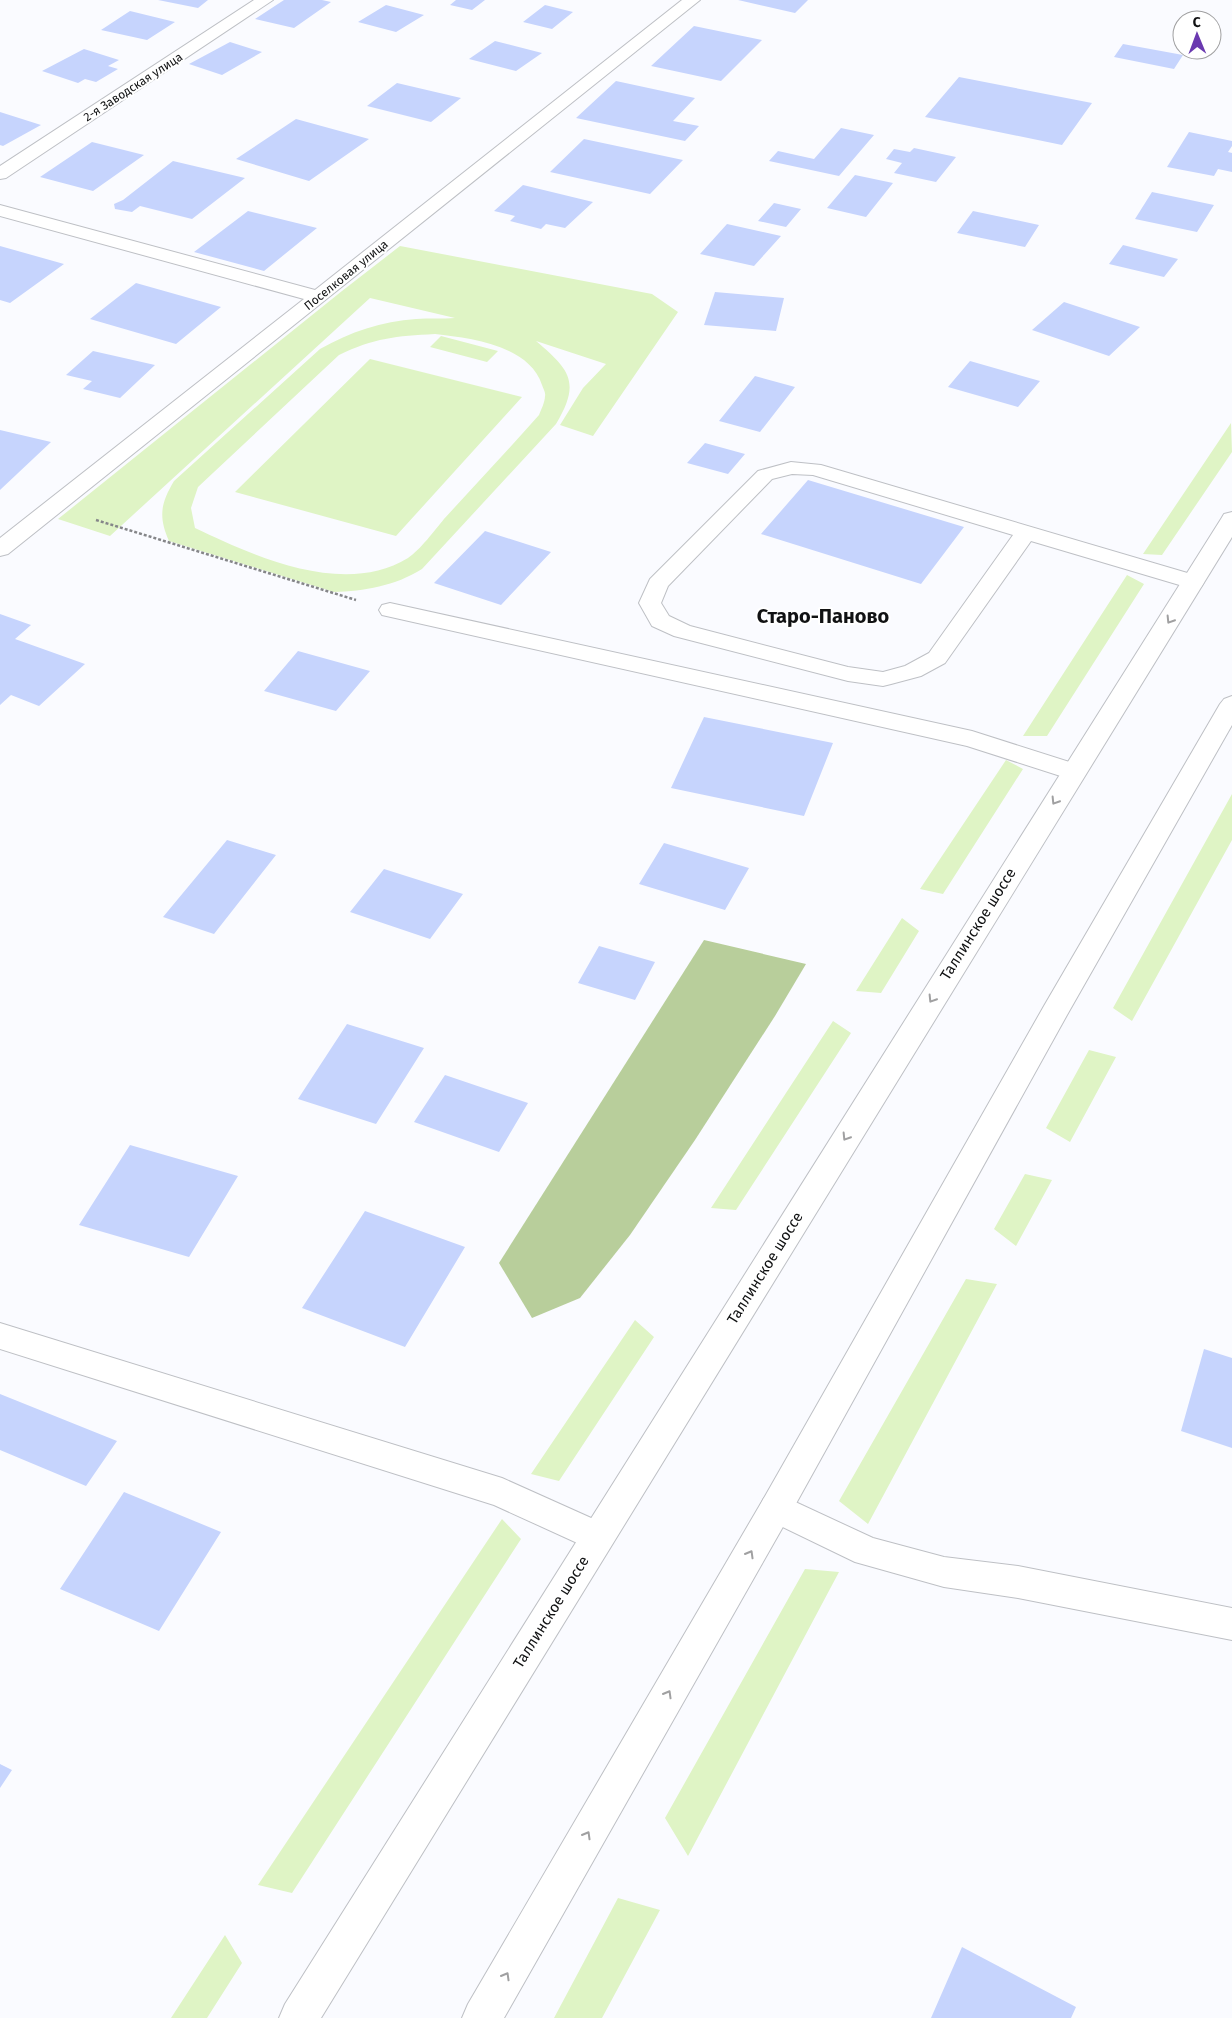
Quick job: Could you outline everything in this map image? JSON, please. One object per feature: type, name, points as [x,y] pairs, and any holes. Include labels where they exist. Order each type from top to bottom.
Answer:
[{"type":"main road","name":"2-я Заводская улица","points":[[0,174],[265,0]]},
{"type":"main road","name":"Поселковая улица","points":[[0,549],[692,0]]},
{"type":"main road","points":[[0,210],[319,297]]},
{"type":"main road","points":[[1027,531],[937,658],[913,671],[882,679],[848,674],[682,631],[660,621],[650,603],[658,584],[765,475],[791,468],[814,469],[1027,531],[1193,582]]},
{"type":"main road","name":"Таллинское шоссе","points":[[299,2018],[1232,519]]},
{"type":"main road","points":[[390,610],[972,739],[1073,772]]},
{"type":"main road","points":[[482,2018],[776,1508],[1049,1021],[1227,722]]},
{"type":"main road","points":[[0,1336],[502,1493],[597,1537]]},
{"type":"main road","points":[[776,1508],[867,1551],[902,1562],[944,1572],[1018,1582],[1232,1624]]},
{"type":"path","points":[[116,527],[390,610]]},
{"type":"green space","points":[[400,246],[652,294],[678,312],[593,436],[560,425],[583,388],[606,364],[536,341],[557,360],[568,378],[570,387],[564,410],[556,424],[422,569],[401,580],[368,589],[334,592],[169,541],[162,517],[166,496],[174,481],[320,349],[343,337],[391,322],[455,318],[370,298],[110,536],[58,519]],"holes":[[[435,334],[481,341],[512,352],[535,371],[544,390],[545,398],[539,415],[413,554],[383,569],[356,574],[329,573],[300,569],[272,561],[195,528],[191,508],[198,487],[339,355],[374,341]]]},
{"type":"green space","points":[[441,336],[498,351],[487,362],[430,347]]},
{"type":"green space","points":[[370,359],[522,397],[396,536],[235,492]]},
{"type":"green space","points":[[1231,423],[1232,452],[1162,555],[1143,554]]},
{"type":"green space","points":[[1127,575],[1144,584],[1047,736],[1023,736]]},
{"type":"green space","points":[[1006,760],[1023,769],[943,894],[920,889]]},
{"type":"green space","points":[[1232,794],[1232,840],[1132,1021],[1113,1008]]},
{"type":"green space","points":[[902,918],[919,931],[881,993],[856,991]]},
{"type":"green space","points":[[704,940],[806,964],[775,1016],[695,1140],[630,1235],[580,1298],[532,1318],[499,1263]]},
{"type":"green space","points":[[833,1021],[851,1033],[736,1210],[711,1208]]},
{"type":"green space","points":[[1089,1050],[1116,1057],[1070,1142],[1046,1128]]},
{"type":"green space","points":[[1025,1174],[1052,1180],[1016,1246],[994,1229]]},
{"type":"green space","points":[[966,1279],[997,1284],[868,1524],[839,1501]]},
{"type":"green space","points":[[635,1320],[654,1337],[559,1481],[531,1474]]},
{"type":"green space","points":[[502,1519],[521,1539],[292,1893],[258,1885]]},
{"type":"green space","points":[[805,1569],[839,1572],[688,1856],[665,1818]]},
{"type":"green space","points":[[618,1898],[660,1910],[602,2018],[554,2018]]},
{"type":"green space","points":[[225,1935],[242,1963],[207,2018],[171,2018]]},
{"type":"building","points":[[158,0],[208,0],[198,8]]},
{"type":"building","points":[[284,0],[322,0],[331,2],[294,28],[255,19]]},
{"type":"building","points":[[456,0],[485,0],[472,10],[450,5]]},
{"type":"building","points":[[738,0],[808,0],[795,13]]},
{"type":"building","points":[[386,5],[424,15],[396,32],[358,22]]},
{"type":"building","points":[[545,5],[573,12],[552,29],[523,22]]},
{"type":"building","points":[[130,11],[175,22],[147,40],[101,30]]},
{"type":"building","points":[[694,26],[762,40],[721,81],[651,66]]},
{"type":"building","points":[[495,41],[542,53],[516,71],[469,59]]},
{"type":"building","points":[[230,42],[262,52],[222,75],[189,64]]},
{"type":"building","points":[[1123,44],[1172,53],[1172,60],[1180,60],[1174,69],[1114,57]]},
{"type":"building","points":[[84,49],[119,60],[108,66],[118,69],[96,82],[85,79],[78,83],[42,71]]},
{"type":"building","points":[[959,77],[1092,103],[1062,145],[925,117]]},
{"type":"building","points":[[616,81],[695,98],[673,121],[699,126],[685,141],[576,118]]},
{"type":"building","points":[[397,83],[461,98],[431,122],[367,106]]},
{"type":"building","points":[[0,112],[41,125],[3,146],[0,145]]},
{"type":"building","points":[[296,119],[369,139],[309,181],[236,159]]},
{"type":"building","points":[[841,128],[874,135],[839,176],[769,161],[778,151],[814,159]]},
{"type":"building","points":[[1189,132],[1232,141],[1232,146],[1228,152],[1232,153],[1232,172],[1218,169],[1214,176],[1167,167]]},
{"type":"building","points":[[584,139],[683,160],[650,194],[550,172]]},
{"type":"building","points":[[92,142],[144,155],[93,191],[40,177]]},
{"type":"building","points":[[914,148],[956,157],[936,182],[894,173],[902,163],[886,159],[894,149],[910,152]]},
{"type":"building","points":[[173,161],[245,178],[192,219],[140,206],[132,212],[115,209],[114,204],[123,200]]},
{"type":"building","points":[[855,175],[893,183],[866,217],[827,208]]},
{"type":"building","points":[[523,185],[593,202],[565,228],[546,224],[541,229],[510,221],[515,216],[494,211]]},
{"type":"building","points":[[1152,192],[1214,205],[1197,232],[1135,219]]},
{"type":"building","points":[[774,203],[801,209],[786,227],[758,221]]},
{"type":"building","points":[[248,211],[317,228],[264,271],[194,252]]},
{"type":"building","points":[[973,211],[1039,225],[1025,247],[957,233]]},
{"type":"building","points":[[727,224],[781,236],[754,266],[700,254]]},
{"type":"building","points":[[1123,245],[1178,259],[1164,277],[1109,264]]},
{"type":"building","points":[[0,246],[64,264],[10,303],[0,300]]},
{"type":"building","points":[[136,283],[221,307],[176,344],[90,319]]},
{"type":"building","points":[[715,292],[784,298],[776,331],[704,325]]},
{"type":"building","points":[[1064,302],[1140,327],[1109,356],[1032,330]]},
{"type":"building","points":[[93,351],[155,365],[120,398],[83,389],[92,381],[66,375]]},
{"type":"building","points":[[970,361],[1040,381],[1018,407],[948,387]]},
{"type":"building","points":[[755,376],[795,387],[760,432],[719,421]]},
{"type":"building","points":[[0,430],[51,442],[0,490]]},
{"type":"building","points":[[705,443],[745,454],[728,474],[687,463]]},
{"type":"building","points":[[808,480],[964,527],[921,584],[761,534]]},
{"type":"building","points":[[485,531],[551,552],[501,605],[434,583]]},
{"type":"building","points":[[0,614],[31,625],[15,639],[85,664],[39,706],[11,695],[0,705]]},
{"type":"building","points":[[298,651],[370,671],[336,711],[264,691]]},
{"type":"building","points":[[704,717],[833,743],[804,816],[671,788]]},
{"type":"building","points":[[227,840],[276,855],[214,934],[163,917]]},
{"type":"building","points":[[664,843],[749,868],[725,910],[639,884]]},
{"type":"building","points":[[384,869],[463,894],[430,939],[350,912]]},
{"type":"building","points":[[599,946],[655,962],[635,1000],[578,983]]},
{"type":"building","points":[[347,1024],[424,1048],[376,1124],[298,1099]]},
{"type":"building","points":[[445,1075],[528,1103],[499,1152],[414,1122]]},
{"type":"building","points":[[130,1145],[238,1176],[189,1257],[79,1225]]},
{"type":"building","points":[[365,1211],[465,1247],[405,1347],[302,1308]]},
{"type":"building","points":[[1204,1349],[1232,1358],[1232,1448],[1181,1431]]},
{"type":"building","points":[[0,1394],[117,1441],[86,1486],[0,1450]]},
{"type":"building","points":[[124,1492],[221,1532],[159,1631],[60,1589]]},
{"type":"building","points":[[0,1764],[12,1770],[0,1788]]},
{"type":"building","points":[[962,1947],[1076,2007],[1071,2018],[931,2018]]},
{"type":"district","name":"Старо-Паново","points":[[823,616]]}]
